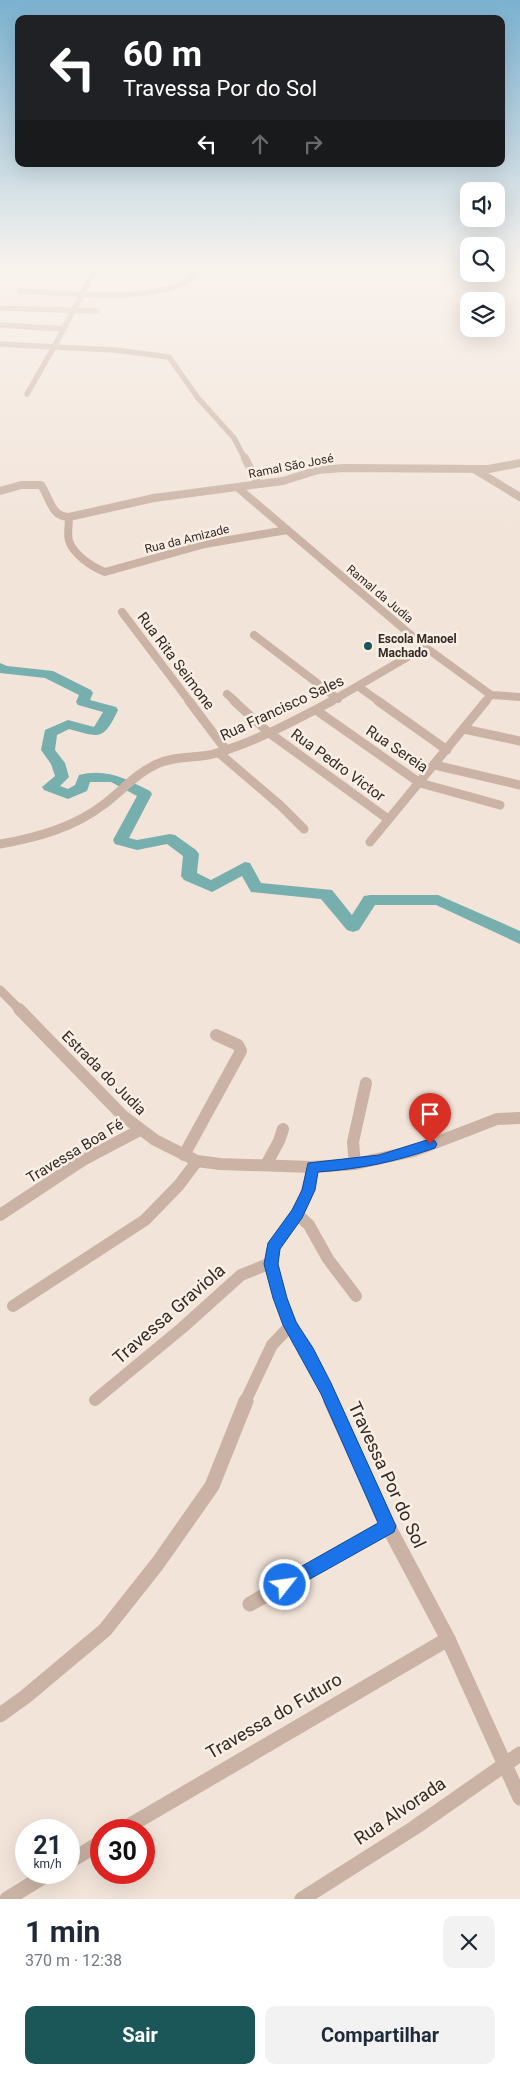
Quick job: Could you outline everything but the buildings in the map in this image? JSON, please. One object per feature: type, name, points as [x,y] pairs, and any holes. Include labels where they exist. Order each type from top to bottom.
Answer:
[{"type":"street","points":[[27,394],[48,357]]},
{"type":"street","points":[[166,357],[169,357],[203,404],[234,438],[258,484]]},
{"type":"street","name":"Ramal São José","points":[[69,517],[154,498],[283,481],[318,470],[344,468],[498,468],[520,463]]},
{"type":"street","points":[[474,468],[520,497]]},
{"type":"street","points":[[0,491],[21,485],[41,485],[48,494],[54,512],[59,516],[69,517]]},
{"type":"street","name":"Ramal da Judia","points":[[237,488],[425,647],[491,695]]},
{"type":"street","name":"Rua da Amizade","points":[[69,517],[69,536],[72,546],[102,572],[205,544],[287,530]]},
{"type":"street","name":"Rua Rita Seimone","points":[[122,612],[223,752],[304,829]]},
{"type":"street","points":[[254,635],[272,646],[338,699]]},
{"type":"street","name":"Rua Francisco Sales","points":[[0,844],[40,836],[80,820],[100,807],[142,772],[164,761],[223,752],[338,699],[425,647]]},
{"type":"street","points":[[359,687],[447,750]]},
{"type":"street","name":"Rua Pedro Victor","points":[[227,694],[268,732],[388,819]]},
{"type":"street","points":[[370,842],[491,695],[520,697]]},
{"type":"street","name":"Rua Sereia","points":[[316,710],[420,783],[500,805]]},
{"type":"street","points":[[464,729],[520,741]]},
{"type":"street","points":[[435,765],[520,785]]},
{"type":"street","name":"Estrada do Judia","points":[[0,990],[4,1001],[140,1130],[197,1161],[220,1164],[312,1167],[355,1164],[414,1151],[497,1119],[520,1118]]},
{"type":"street","points":[[184,1155],[241,1051],[238,1046],[216,1035]]},
{"type":"street","points":[[355,1164],[353,1142],[366,1083]]},
{"type":"street","points":[[266,1165],[279,1141],[283,1129]]},
{"type":"street","name":"Travessa Boa Fé","points":[[0,1215],[83,1160],[140,1130]]},
{"type":"street","points":[[13,1306],[144,1220],[179,1185],[197,1161]]},
{"type":"street","points":[[271,1264],[273,1248],[297,1214],[309,1190],[312,1167]]},
{"type":"street","points":[[297,1214],[309,1225],[328,1259],[356,1296]]},
{"type":"street","name":"Travessa Por do Sol","points":[[271,1264],[280,1298],[291,1325],[326,1388],[388,1526],[448,1639],[520,1798]]},
{"type":"street","name":"Travessa Graviola","points":[[95,1400],[241,1276],[271,1264]]},
{"type":"street","points":[[0,1715],[25,1697],[105,1630],[153,1570],[212,1486],[246,1400],[272,1346],[291,1325]]},
{"type":"street","points":[[250,1604],[388,1526]]},
{"type":"street","name":"Travessa do Futuro","points":[[141,1819],[448,1639]]},
{"type":"street","name":"Rua Alvorada","points":[[302,1899],[414,1828],[504,1763],[520,1754]]},
{"type":"street","points":[[7,1899],[31,1884]]},
{"type":"waterway","points":[[0,667],[3,670],[48,674],[86,693],[83,702],[111,710],[106,721],[97,732],[68,724],[50,733],[48,750],[58,763],[62,777],[49,787],[68,794],[82,788],[84,778],[113,778],[145,794],[120,840],[137,845],[170,839],[191,854],[189,876],[212,887],[245,867],[256,888],[326,894],[353,926],[370,900],[438,900],[520,938]]},
{"type":"place","name":"Escola Manoel Machado","points":[[368,646]]},
{"type":"route","points":[[285,1585],[388,1526],[326,1388],[291,1325],[280,1298],[271,1264],[273,1248],[297,1214],[309,1190],[312,1167],[379,1160],[414,1151],[430,1144]]}]
